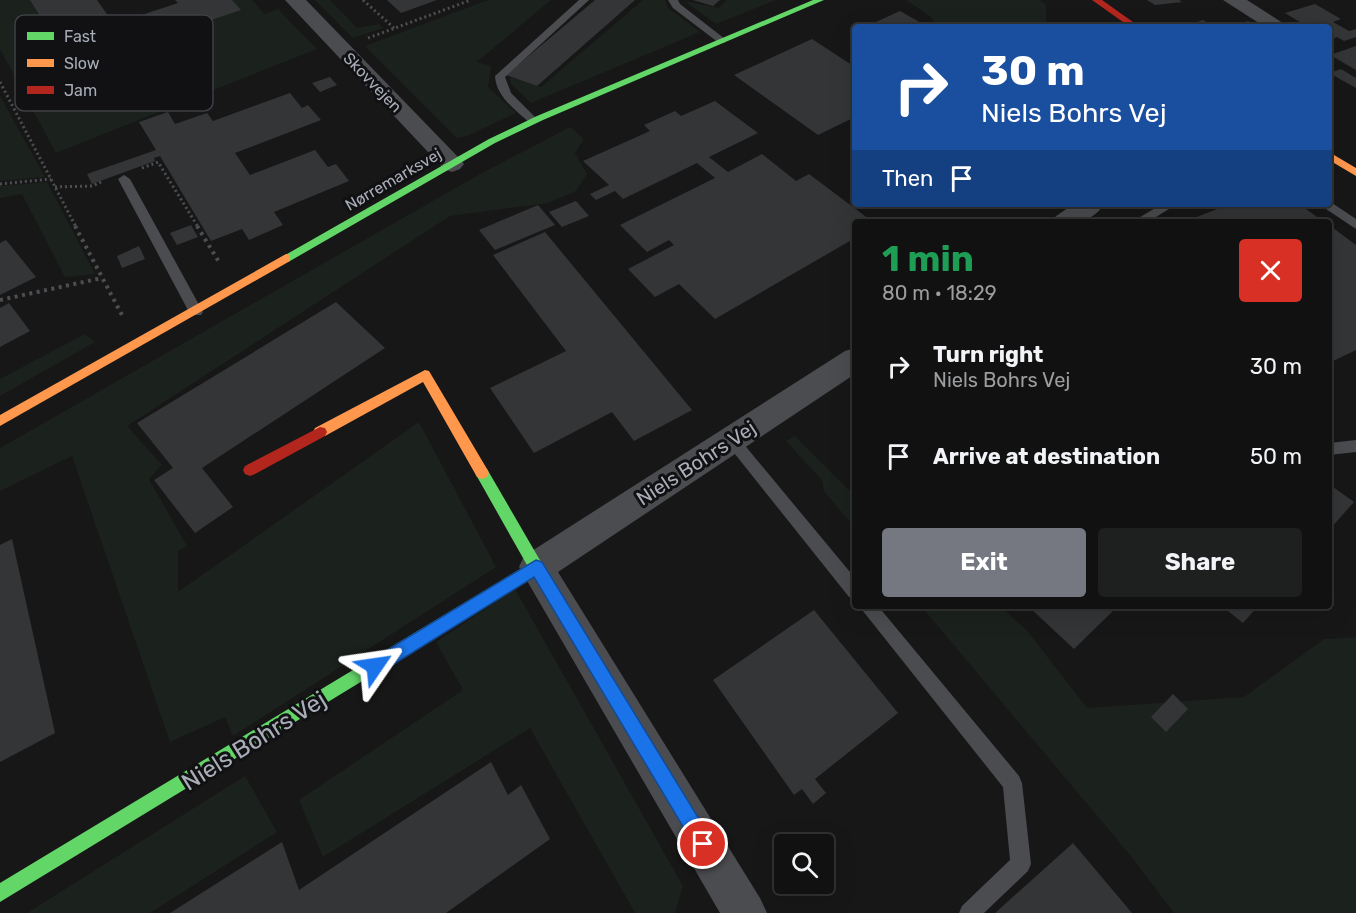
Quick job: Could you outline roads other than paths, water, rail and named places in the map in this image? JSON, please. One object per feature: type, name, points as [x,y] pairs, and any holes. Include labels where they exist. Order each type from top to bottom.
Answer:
[{"type":"street","name":"Skovvejen","points":[[295,0],[452,164]]},
{"type":"street","name":"Nørremarksvej","points":[[0,421],[196,312],[452,164],[534,121],[820,0]]},
{"type":"street","points":[[1096,0],[1132,24]]},
{"type":"street","points":[[1233,0],[1275,24]]},
{"type":"street","points":[[1332,157],[1356,173]]},
{"type":"street","name":"Niels Bohrs Vej","points":[[0,893],[141,810],[536,567],[852,361]]},
{"type":"street","points":[[250,470],[424,375],[737,910]]},
{"type":"lane","points":[[534,121],[504,92],[499,84],[500,76],[584,0]]},
{"type":"lane","points":[[673,0],[676,6],[722,41]]},
{"type":"lane","points":[[124,179],[196,312]]},
{"type":"lane","points":[[1144,219],[1166,207]]},
{"type":"lane","points":[[1331,207],[1356,225]]},
{"type":"lane","points":[[732,440],[852,587]]},
{"type":"lane","points":[[1332,449],[1356,446]]},
{"type":"lane","points":[[869,609],[1012,783],[1021,864],[969,913]]}]
